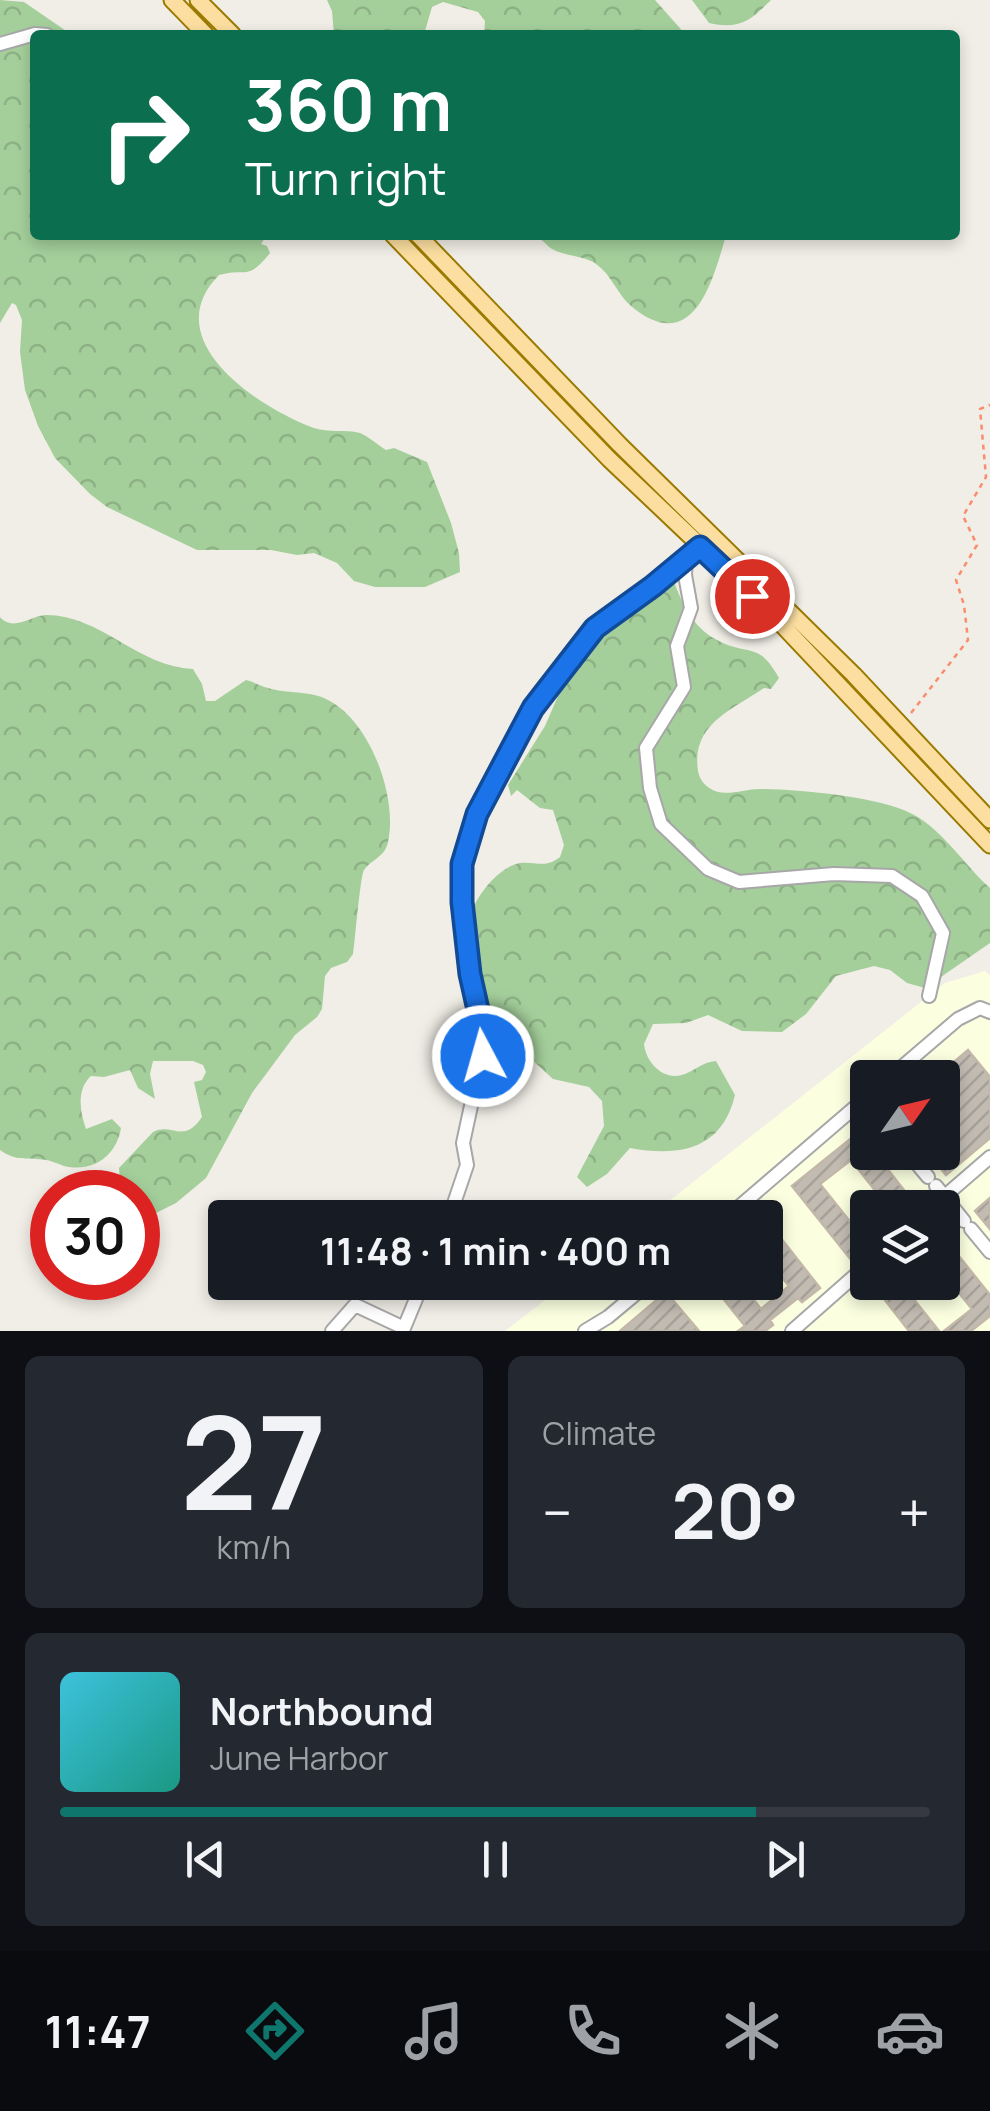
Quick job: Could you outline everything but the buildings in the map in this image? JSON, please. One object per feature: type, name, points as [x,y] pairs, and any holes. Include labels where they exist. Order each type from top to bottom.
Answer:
[{"type":"main road","points":[[172,0],[201,30]]},
{"type":"main road","points":[[198,0],[228,30]]},
{"type":"main road","points":[[398,240],[609,459],[766,610],[990,845]]},
{"type":"main road","points":[[423,240],[620,445],[776,596],[990,820]]},
{"type":"street","points":[[0,44],[30,35]]},
{"type":"street","points":[[455,1200],[467,1165],[463,1144],[485,1041],[464,926],[462,864],[468,838],[520,731],[562,668],[595,628],[700,547]]},
{"type":"street","points":[[686,559],[691,608],[678,646],[684,687],[646,748],[650,788],[661,824],[708,869],[739,882],[834,874],[892,876],[922,896],[943,933],[929,996]]},
{"type":"street","points":[[911,1060],[958,1019],[980,1008],[990,1012]]},
{"type":"street","points":[[748,1200],[850,1115]]},
{"type":"street","points":[[935,1190],[990,1157]]},
{"type":"street","points":[[922,1170],[990,1252]]},
{"type":"street","points":[[792,1331],[850,1280]]},
{"type":"street","points":[[332,1331],[355,1305],[404,1328],[415,1300]]},
{"type":"street","points":[[585,1331],[629,1300]]},
{"type":"path","points":[[901,726],[968,640],[964,604],[956,580],[977,546],[963,516],[986,477],[980,409],[990,404]]},
{"type":"shaded area","points":[[985,971],[990,975],[990,1331],[505,1331],[545,1300],[783,1300],[783,1200],[671,1200],[945,983]]},
{"type":"green space","points":[[0,0],[24,2],[65,30],[30,30],[30,240],[264,240],[261,244],[270,253],[262,262],[251,271],[219,275],[202,299],[199,324],[206,347],[243,388],[267,405],[320,429],[360,433],[386,450],[394,448],[427,462],[451,523],[460,572],[425,587],[375,587],[354,581],[337,563],[314,553],[197,550],[107,507],[55,458],[38,426],[25,390],[20,352],[22,320],[16,305],[12,303],[0,323]]},
{"type":"green space","points":[[327,0],[655,0],[682,30],[484,30],[485,21],[478,12],[443,2],[432,7],[425,30],[334,30]]},
{"type":"green space","points":[[692,0],[771,0],[751,18],[729,25],[709,23]]},
{"type":"green space","points":[[541,240],[724,240],[707,291],[697,307],[685,319],[670,323],[652,320],[631,306],[596,264],[552,249]]},
{"type":"green space","points":[[673,579],[685,607],[703,630],[721,642],[760,654],[779,678],[771,689],[764,688],[739,704],[707,730],[698,755],[698,771],[705,785],[723,793],[763,789],[817,792],[891,806],[918,817],[990,888],[990,943],[925,988],[874,966],[836,976],[806,1014],[782,1032],[742,1031],[708,1015],[686,1023],[653,1024],[644,1044],[652,1064],[663,1073],[677,1076],[716,1061],[735,1095],[729,1113],[720,1128],[696,1146],[665,1151],[630,1148],[607,1174],[587,1187],[577,1177],[604,1126],[602,1101],[589,1087],[553,1079],[529,1057],[492,1075],[491,1014],[470,917],[482,892],[504,870],[520,863],[545,864],[560,857],[564,845],[553,810],[540,808],[517,790],[511,796],[508,785],[585,652],[626,614]]},
{"type":"green space","points":[[46,615],[84,623],[155,660],[193,669],[206,701],[215,701],[246,680],[328,700],[343,710],[368,742],[384,783],[389,804],[388,842],[362,875],[353,954],[325,976],[322,1009],[295,1035],[252,1093],[206,1178],[160,1211],[160,1170],[119,1168],[153,1132],[189,1130],[202,1117],[194,1082],[202,1080],[206,1072],[203,1065],[193,1061],[153,1061],[150,1074],[155,1099],[138,1088],[130,1070],[91,1076],[81,1094],[86,1129],[112,1119],[121,1128],[115,1145],[97,1163],[69,1167],[17,1158],[0,1150],[0,617],[16,623]]},
{"type":"route","points":[[483,1056],[485,1041],[466,950],[462,864],[477,814],[533,708],[595,628],[700,547],[752,596]]}]
